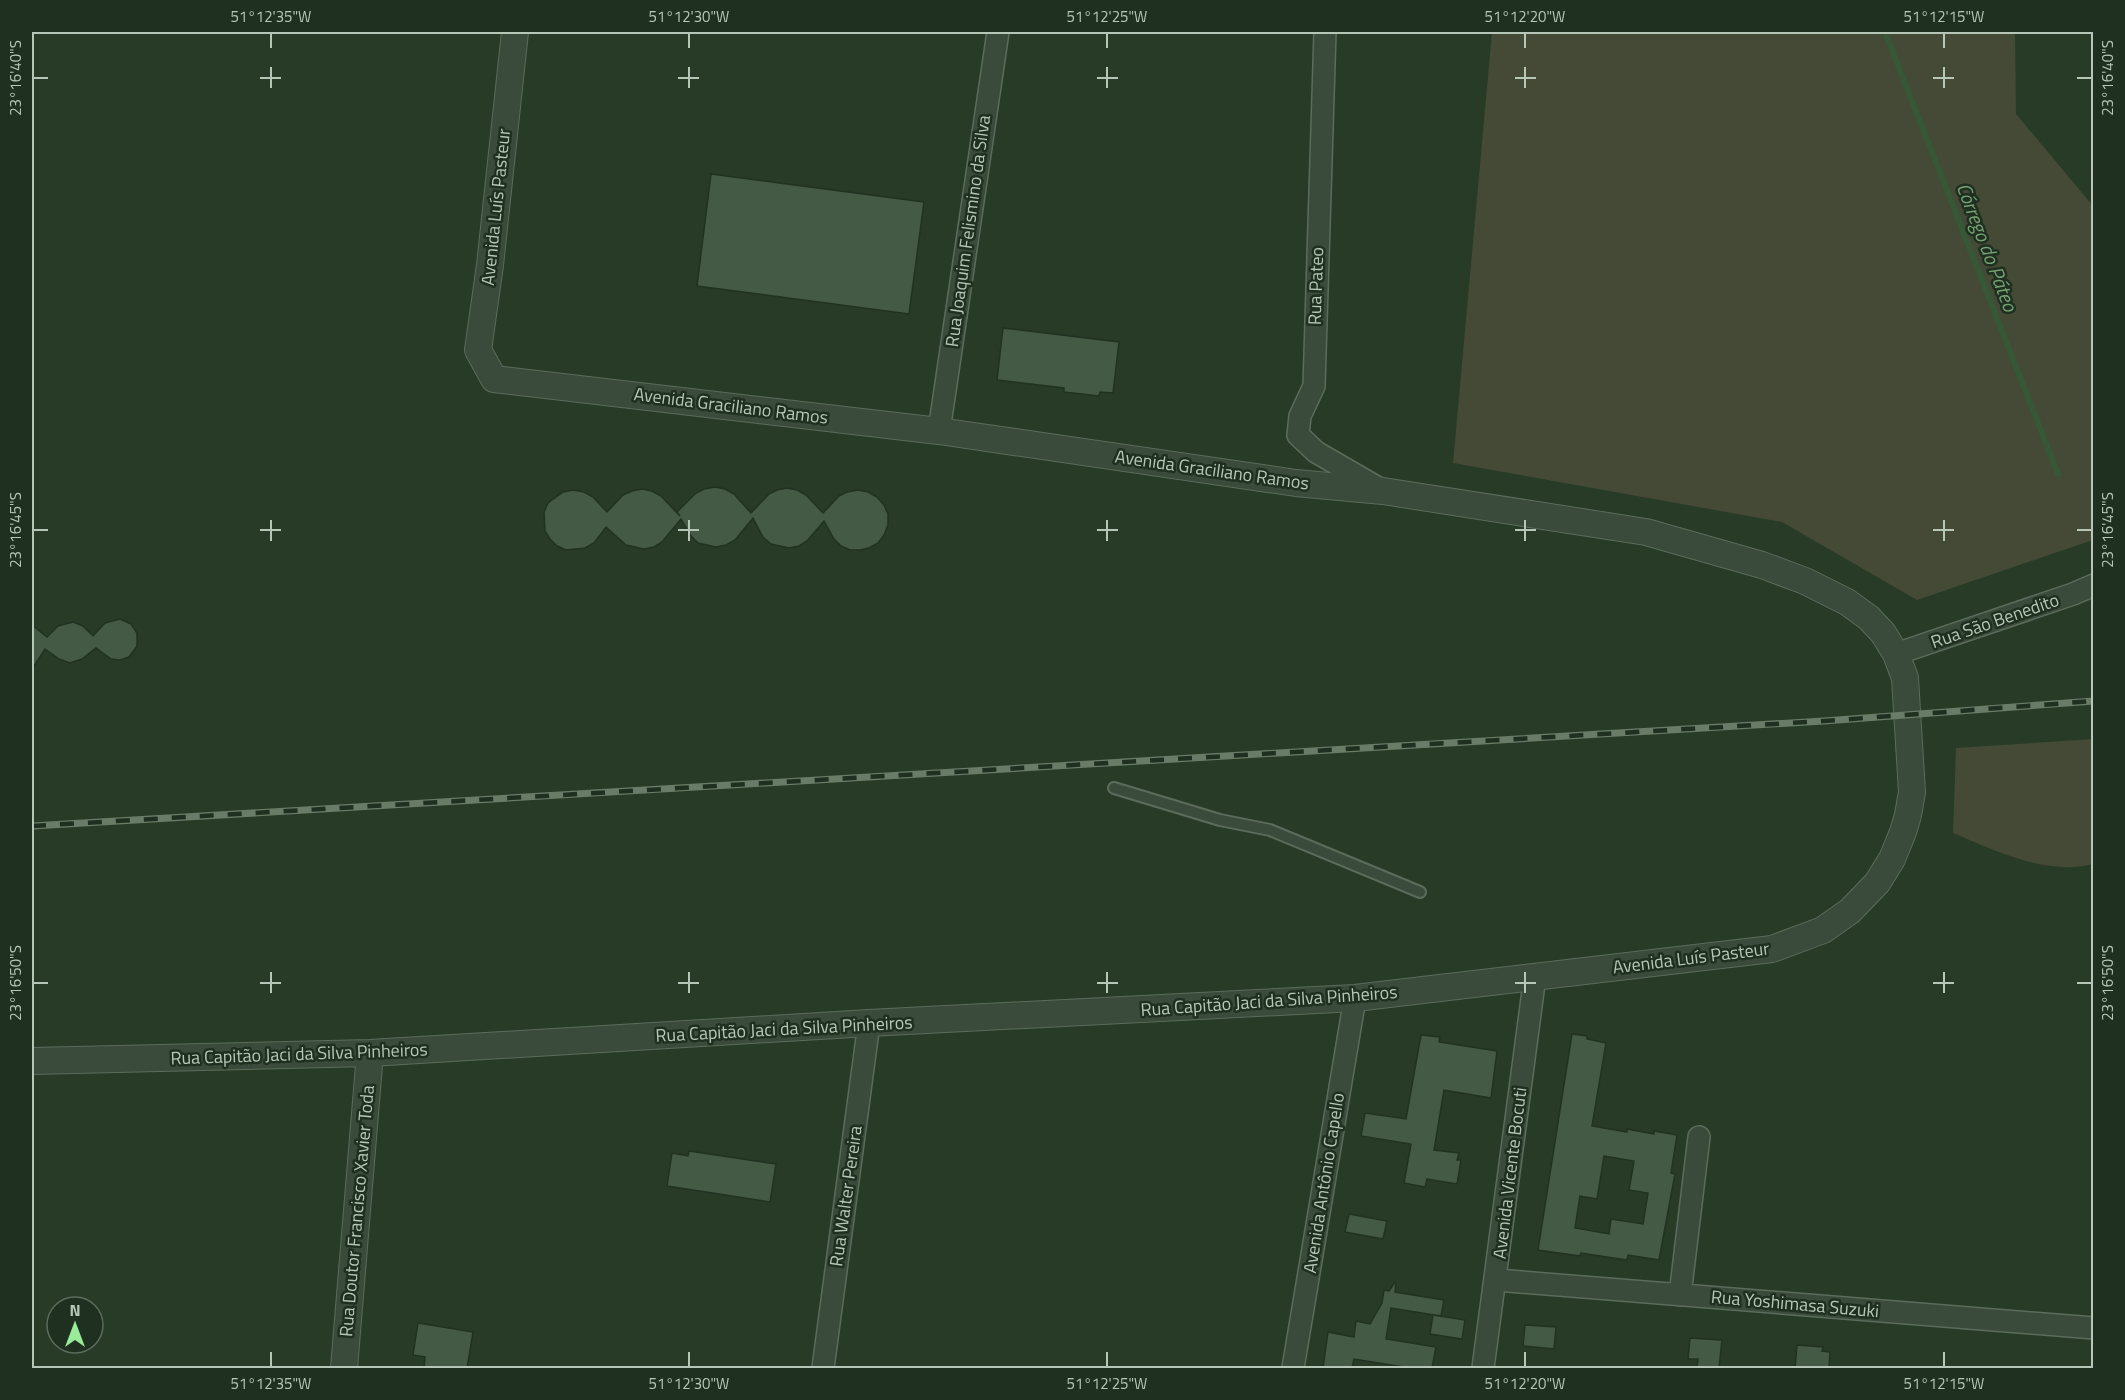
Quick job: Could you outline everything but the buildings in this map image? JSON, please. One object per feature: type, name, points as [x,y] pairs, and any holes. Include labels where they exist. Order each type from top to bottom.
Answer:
[{"type":"street","name":"Avenida Luís Pasteur","points":[[494,379],[478,350],[490,265],[515,32]]},
{"type":"street","name":"Rua Joaquim Felismino da Silva","points":[[939,431],[998,32]]},
{"type":"street","name":"Rua Pateo","points":[[1325,32],[1314,386],[1300,416],[1298,435],[1316,452],[1383,491]]},
{"type":"street","name":"Avenida Graciliano Ramos","points":[[494,379],[939,431],[1296,483],[1383,491],[1646,532],[1762,564],[1805,581],[1847,602],[1869,618],[1884,633],[1896,654]]},
{"type":"street","name":"Rua São Benedito","points":[[1896,654],[2094,585]]},
{"type":"street","name":"Avenida Luís Pasteur","points":[[1535,976],[1772,949],[1823,930],[1850,911],[1877,883],[1892,860],[1908,815],[1912,792],[1912,771],[1905,678],[1896,654]]},
{"type":"street","name":"Rua Capitão Jaci da Silva Pinheiros","points":[[32,1061],[370,1053],[869,1023],[1355,998],[1535,976]]},
{"type":"street","name":"Avenida Vicente Bocuti","points":[[1483,1368],[1535,976]]},
{"type":"street","name":"Avenida Antônio Capello","points":[[1293,1368],[1355,998]]},
{"type":"street","name":"Rua Walter Pereira","points":[[823,1368],[869,1023]]},
{"type":"street","name":"Rua Doutor Francisco Xavier Toda","points":[[344,1368],[370,1053]]},
{"type":"street","points":[[1680,1295],[1699,1137]]},
{"type":"street","name":"Rua Yoshimasa Suzuki","points":[[1496,1280],[2094,1328]]},
{"type":"lane","points":[[1114,788],[1221,820],[1270,830],[1420,892]]},
{"type":"green space","points":[[1492,32],[2015,32],[2016,114],[2093,206],[2093,540],[1917,600],[1782,522],[1453,463]]},
{"type":"green space","points":[[2093,739],[2093,864],[2057,867],[2039,864],[2004,854],[1953,833],[1956,748]]},
{"type":"waterway","name":"Córrego do Páteo","points":[[1885,32],[2058,474]]},
{"type":"railway","points":[[32,826],[1824,721],[2094,701]]}]
